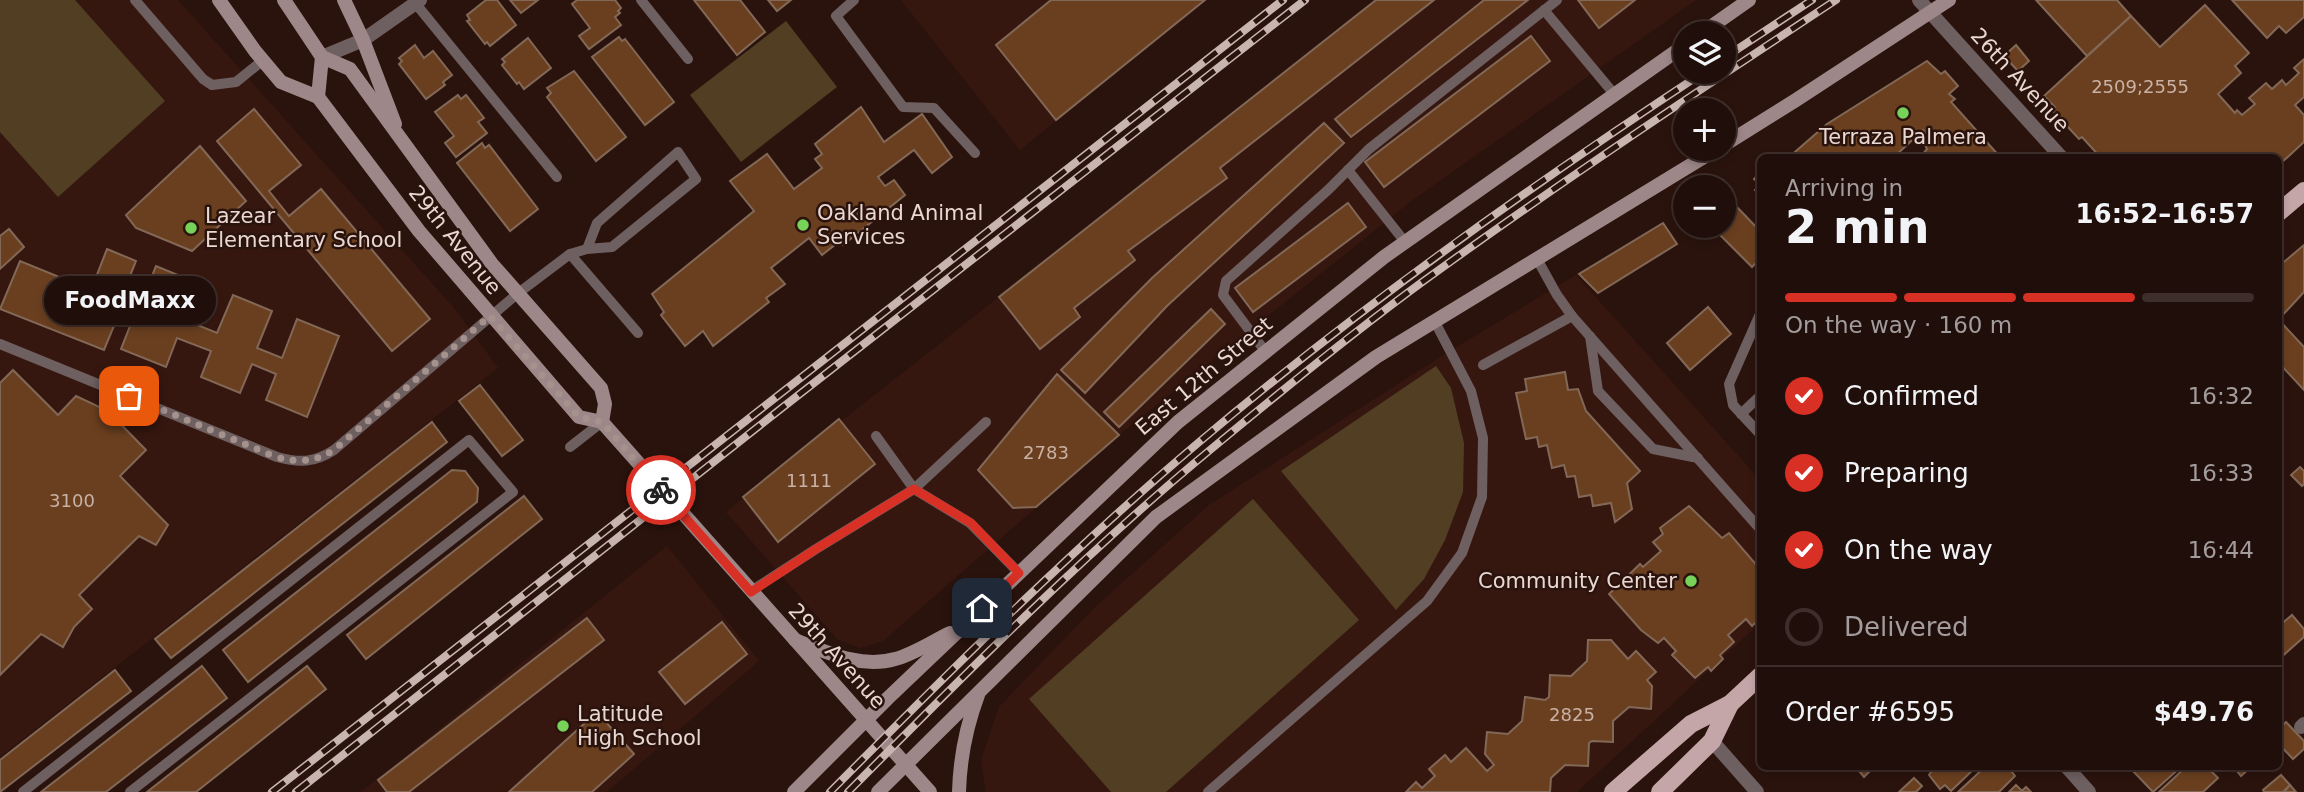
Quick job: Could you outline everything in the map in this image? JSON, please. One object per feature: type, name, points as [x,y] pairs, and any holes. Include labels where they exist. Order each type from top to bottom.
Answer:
[{"type":"main road","points":[[219,0],[262,61],[281,82],[318,97],[322,57]]},
{"type":"main road","name":"29th Avenue","points":[[284,0],[322,57],[350,69],[517,294],[601,388],[605,404],[602,422]]},
{"type":"main road","points":[[344,0],[363,40],[404,145]]},
{"type":"main road","points":[[1719,21],[1749,0]]},
{"type":"main road","points":[[1736,137],[1949,0]]},
{"type":"main road","name":"East 12th Street","points":[[794,792],[865,720],[1178,422],[1405,242],[1673,54]]},
{"type":"main road","name":"29th Avenue","points":[[318,97],[419,232],[490,316],[579,417],[602,422],[930,792]]},
{"type":"main road","points":[[878,792],[1156,517],[1376,357],[1697,161]]},
{"type":"main road","points":[[2282,210],[2304,191]]},
{"type":"main road","points":[[794,640],[849,660],[872,663],[896,659],[964,626]]},
{"type":"main road","points":[[1613,792],[1690,724],[1730,704],[1757,679]]},
{"type":"main road","points":[[959,792],[966,727],[980,690]]},
{"type":"main road","points":[[1660,792],[1712,741],[1730,704]]},
{"type":"street","name":"26th Avenue","points":[[1919,0],[2058,154]]},
{"type":"street","points":[[322,57],[363,40],[418,2]]},
{"type":"street","points":[[1712,741],[1757,792]]},
{"type":"street","points":[[2070,770],[2089,792]]},
{"type":"lane","points":[[135,0],[203,79],[212,85],[236,82],[262,61]]},
{"type":"lane","points":[[642,0],[688,59]]},
{"type":"lane","points":[[854,0],[836,16],[903,107],[934,108],[975,153]]},
{"type":"lane","points":[[1265,351],[1223,295],[1226,281],[1369,149],[1557,0]]},
{"type":"lane","points":[[418,2],[557,177]]},
{"type":"lane","points":[[1544,10],[1615,95]]},
{"type":"lane","points":[[0,344],[276,457],[293,462],[309,461],[334,450],[490,316],[570,254],[587,249],[612,247],[696,179],[678,152],[597,223],[587,249]]},
{"type":"lane","points":[[1348,170],[1405,242]]},
{"type":"lane","points":[[570,254],[638,333]]},
{"type":"lane","points":[[1537,259],[1572,316],[1757,526]]},
{"type":"lane","points":[[1483,365],[1572,316]]},
{"type":"lane","points":[[1757,321],[1729,384],[1733,405],[1757,431]]},
{"type":"lane","points":[[1208,792],[1427,601],[1462,553],[1482,497],[1483,438],[1471,391],[1435,322]]},
{"type":"lane","points":[[1590,336],[1598,391],[1653,449],[1698,458]]},
{"type":"lane","points":[[1741,414],[1757,399]]},
{"type":"lane","points":[[570,447],[602,422]]},
{"type":"lane","points":[[751,592],[914,489],[986,422]]},
{"type":"lane","points":[[876,436],[914,489],[971,523],[1019,573]]},
{"type":"lane","points":[[23,792],[469,440],[513,492],[130,792]]},
{"type":"shaded area","points":[[0,0],[178,0],[454,308],[498,368],[0,757]]},
{"type":"shaded area","points":[[0,0],[75,0],[165,101],[58,197],[0,132]]},
{"type":"shaded area","points":[[901,0],[1205,0],[1020,150]]},
{"type":"shaded area","points":[[1376,0],[1696,0],[1414,199],[1119,435],[883,641],[860,648],[837,639],[726,512]]},
{"type":"shaded area","points":[[786,21],[837,87],[741,162],[690,95]]},
{"type":"shaded area","points":[[1576,275],[1757,477],[1757,626],[1577,792],[986,792],[981,760],[999,707],[1094,608],[1209,505],[1445,354]]},
{"type":"shaded area","points":[[1436,366],[1451,388],[1464,443],[1463,492],[1445,540],[1424,579],[1396,610],[1281,471]]},
{"type":"shaded area","points":[[1253,499],[1359,620],[1166,792],[1111,792],[1029,699]]},
{"type":"shaded area","name":"Latitude High School","points":[[667,546],[759,661],[607,792],[361,792]]},
{"type":"building","points":[[486,0],[497,0],[516,25],[490,46],[487,42],[485,44],[467,21],[470,20],[467,15]]},
{"type":"building","points":[[510,0],[538,0],[521,13]]},
{"type":"building","points":[[577,0],[615,0],[621,8],[615,17],[621,25],[589,49],[579,36],[590,28],[572,4]]},
{"type":"building","points":[[694,0],[740,0],[765,32],[737,55]]},
{"type":"building","points":[[768,0],[791,0],[777,11]]},
{"type":"building","points":[[1051,0],[1205,0],[1056,120],[996,45]]},
{"type":"building","points":[[1376,0],[1434,0],[1220,168],[1227,178],[1128,251],[1135,260],[1074,308],[1080,317],[1040,349],[999,297]]},
{"type":"building","points":[[1484,0],[1528,0],[1351,137],[1335,119]]},
{"type":"building","points":[[1578,0],[1635,0],[1599,28]]},
{"type":"building","points":[[2036,0],[2117,0],[2131,16],[2087,56]]},
{"type":"building","points":[[2232,0],[2304,0],[2304,17],[2286,33],[2279,26],[2267,38]]},
{"type":"building","points":[[2205,5],[2249,53],[2235,66],[2241,73],[2218,94],[2235,113],[2237,110],[2242,115],[2255,104],[2249,98],[2266,83],[2272,89],[2282,80],[2286,85],[2299,73],[2294,68],[2304,59],[2304,97],[2295,105],[2304,115],[2304,142],[2282,162],[2282,154],[2097,154],[2052,110],[2055,107],[2044,96],[2131,16],[2160,47]]},
{"type":"building","points":[[1531,36],[1550,61],[1384,187],[1365,162]]},
{"type":"building","points":[[619,37],[622,41],[625,39],[674,102],[645,125],[592,57]]},
{"type":"building","points":[[528,38],[551,68],[524,89],[502,65],[505,62],[502,59]]},
{"type":"building","points":[[415,45],[424,58],[433,51],[452,75],[443,82],[445,85],[426,99],[399,64],[402,61],[399,58]]},
{"type":"building","points":[[2016,45],[2029,61],[2018,71],[2004,56]]},
{"type":"building","name":"Terraza Palmera","points":[[1927,61],[1941,74],[1945,71],[1958,86],[1949,94],[1955,99],[1951,102],[1997,154],[1923,154],[1927,149],[1923,141],[1929,137],[1923,130],[1897,154],[1793,154],[1827,124]]},
{"type":"building","points":[[574,71],[626,137],[596,161],[547,97],[551,93],[547,88]]},
{"type":"building","points":[[458,95],[461,99],[466,95],[484,118],[478,122],[487,133],[456,157],[445,143],[454,136],[435,112]]},
{"type":"building","name":"Oakland Animal Services","points":[[861,107],[884,142],[922,114],[952,157],[932,173],[914,150],[878,177],[885,186],[894,180],[905,195],[843,245],[840,241],[822,255],[809,238],[771,268],[785,284],[766,298],[769,302],[713,346],[703,331],[685,346],[661,315],[664,312],[652,294],[754,211],[730,181],[767,154],[794,189],[822,168],[815,159],[822,154],[815,144]]},
{"type":"building","points":[[254,109],[301,165],[269,191],[289,216],[321,189],[430,319],[392,351],[217,141]]},
{"type":"building","points":[[1324,123],[1344,143],[1167,306],[1085,393],[1061,370],[1152,278]]},
{"type":"building","points":[[482,143],[485,148],[489,145],[538,209],[510,231],[457,163]]},
{"type":"building","points":[[200,146],[246,201],[192,251],[136,228],[126,215]]},
{"type":"building","points":[[1348,203],[1366,227],[1253,312],[1235,288]]},
{"type":"building","points":[[1736,206],[1757,228],[1757,262],[1752,267],[1723,238],[1736,238]]},
{"type":"building","points":[[1663,223],[1677,244],[1598,293],[1579,274]]},
{"type":"building","points":[[9,229],[24,247],[0,269],[0,236]]},
{"type":"building","points":[[2304,245],[2304,292],[2282,316],[2282,264]]},
{"type":"building","points":[[107,249],[136,261],[123,293],[142,301],[156,266],[200,284],[185,320],[217,333],[233,295],[272,311],[257,348],[282,358],[297,319],[339,336],[307,417],[266,400],[276,374],[252,364],[240,393],[201,377],[211,351],[177,338],[166,367],[121,349],[132,321],[118,316],[104,350],[0,309],[20,261],[91,290]]},
{"type":"building","points":[[1708,307],[1731,334],[1690,370],[1667,343]]},
{"type":"building","points":[[1211,309],[1225,324],[1119,427],[1104,412]]},
{"type":"building","points":[[2282,323],[2304,347],[2304,390],[2282,366]]},
{"type":"building","points":[[13,370],[58,415],[76,396],[108,411],[146,450],[120,476],[168,525],[156,545],[139,536],[79,595],[92,609],[74,627],[63,647],[41,634],[0,675],[0,383]]},
{"type":"building","points":[[1565,372],[1568,390],[1578,389],[1586,411],[1640,471],[1627,483],[1632,509],[1615,522],[1611,503],[1593,506],[1591,495],[1579,497],[1575,476],[1567,477],[1564,465],[1552,468],[1547,445],[1539,447],[1537,437],[1526,439],[1516,393],[1527,391],[1525,379]]},
{"type":"building","points":[[1057,374],[1119,435],[1036,507],[1013,508],[978,470]]},
{"type":"building","points":[[480,385],[523,440],[502,456],[459,401]]},
{"type":"building","points":[[839,419],[875,464],[778,542],[743,497]]},
{"type":"building","points":[[432,422],[447,442],[171,658],[155,639]]},
{"type":"building","points":[[2300,467],[2304,471],[2302,486],[2291,475]]},
{"type":"building","points":[[452,470],[465,471],[478,488],[477,502],[248,682],[223,650]]},
{"type":"building","points":[[524,496],[542,519],[366,659],[347,635]]},
{"type":"building","name":"Community Center","points":[[1689,506],[1722,538],[1729,533],[1757,566],[1757,621],[1752,626],[1746,619],[1728,635],[1734,642],[1720,655],[1723,659],[1711,671],[1708,667],[1695,678],[1672,655],[1676,651],[1664,638],[1658,643],[1641,630],[1609,594],[1640,564],[1643,567],[1661,551],[1653,542],[1663,534],[1660,528]]},
{"type":"building","points":[[2292,615],[2304,629],[2304,637],[2282,656],[2282,624]]},
{"type":"building","points":[[587,618],[604,640],[409,792],[387,792],[378,780]]},
{"type":"building","points":[[722,622],[747,654],[685,704],[659,672]]},
{"type":"building","points":[[1588,640],[1611,640],[1628,659],[1636,651],[1656,672],[1647,680],[1652,686],[1651,709],[1629,707],[1613,721],[1613,742],[1589,743],[1588,766],[1565,765],[1551,778],[1550,792],[1406,792],[1416,782],[1422,788],[1435,776],[1429,769],[1445,755],[1451,762],[1466,748],[1487,771],[1494,765],[1485,754],[1487,732],[1508,734],[1522,721],[1525,697],[1545,700],[1549,697],[1550,675],[1571,676],[1587,661]]},
{"type":"building","points":[[202,666],[227,698],[106,792],[41,792]]},
{"type":"building","points":[[307,666],[326,689],[196,792],[147,792]]},
{"type":"building","points":[[115,670],[131,691],[0,792],[0,760]]},
{"type":"building","points":[[597,712],[634,754],[592,792],[509,792]]},
{"type":"building","points":[[2286,722],[2304,741],[2304,749],[2293,759],[2282,747],[2282,726]]},
{"type":"building","points":[[1858,770],[1871,770],[1864,777]]},
{"type":"building","points":[[1932,770],[1973,770],[1951,791],[1945,785],[1940,789],[1929,775]]},
{"type":"building","points":[[1982,770],[2010,770],[2015,776],[1999,792],[1958,792]]},
{"type":"building","points":[[2134,770],[2178,770],[2153,792]]},
{"type":"building","points":[[2183,770],[2213,770],[2212,772],[2218,778],[2203,792],[2159,792]]},
{"type":"building","points":[[2236,770],[2248,770],[2241,776]]},
{"type":"building","points":[[2281,775],[2290,785],[2283,792],[2264,792],[2263,790]]},
{"type":"building","points":[[1914,778],[1922,786],[1916,792],[1899,792]]},
{"type":"building","points":[[2016,785],[2022,791],[2026,787],[2031,792],[2009,792]]},
{"type":"building","points":[[2290,785],[2296,792],[2284,792]]},
{"type":"railway","points":[[272,792],[1283,0]]},
{"type":"railway","points":[[296,792],[1305,0]]},
{"type":"railway","points":[[1736,50],[1812,0]]},
{"type":"railway","points":[[848,792],[1070,574],[1162,490],[1316,364],[1425,280],[1526,208],[1836,0]]},
{"type":"railway","points":[[830,792],[1056,570],[1198,443],[1320,344],[1445,250],[1686,84]]},
{"type":"way so far","points":[[129,396],[276,457],[293,462],[309,461],[334,450],[490,316],[579,417],[602,422],[661,490]]},
{"type":"place","name":"Terraza Palmera","points":[[1903,113]]},
{"type":"place","name":"Oakland Animal Services","points":[[803,225]]},
{"type":"place","name":"Lazear Elementary School","points":[[191,228]]},
{"type":"place","name":"FoodMaxx","points":[[129,396]]},
{"type":"place","name":"Community Center","points":[[1691,581]]},
{"type":"place","name":"Latitude High School","points":[[563,726]]},
{"type":"route","points":[[661,490],[751,592],[914,489],[971,523],[1019,573],[982,608]]}]
